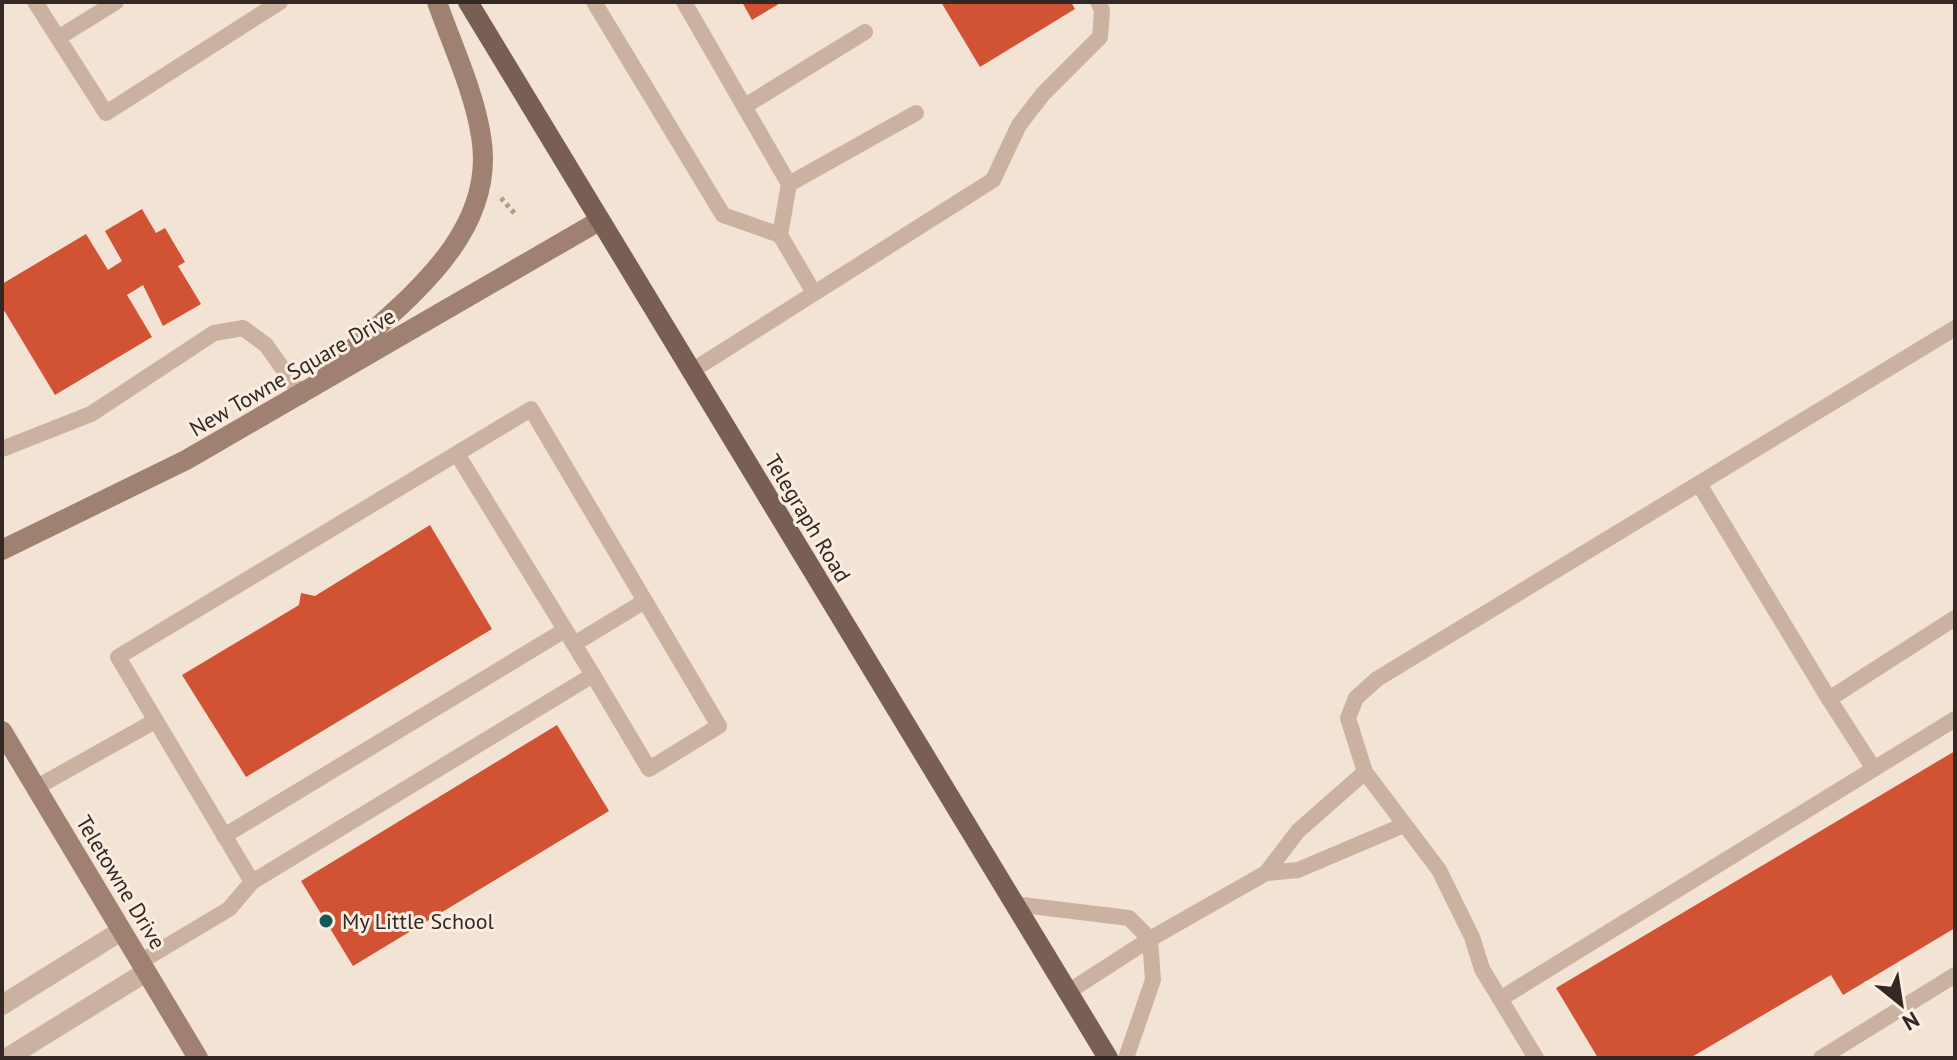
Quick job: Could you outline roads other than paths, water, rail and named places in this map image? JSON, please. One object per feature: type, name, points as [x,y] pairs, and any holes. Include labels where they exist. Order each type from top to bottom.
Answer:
[{"type":"main road","name":"Telegraph Road","points":[[468,2],[1108,1058]]},
{"type":"street","points":[[302,396],[442,264],[460,239],[474,210],[484,158],[481,133],[437,2]]},
{"type":"street","name":"New Towne Square Drive","points":[[2,550],[123,493],[302,396],[599,221]]},
{"type":"street","name":"Teletowne Drive","points":[[2,731],[198,1058]]},
{"type":"street","points":[[2,1005],[121,931]]},
{"type":"street","points":[[7,1058],[143,967]]},
{"type":"lane","points":[[35,2],[106,113],[280,2]]},
{"type":"lane","points":[[58,38],[116,2]]},
{"type":"lane","points":[[594,2],[723,215],[780,235],[814,293]]},
{"type":"lane","points":[[684,2],[789,184],[780,235]]},
{"type":"lane","points":[[690,372],[993,180],[1019,125],[1043,94],[1100,37],[1102,10],[1098,2]]},
{"type":"lane","points":[[745,106],[865,32]]},
{"type":"lane","points":[[789,184],[916,113]]},
{"type":"lane","points":[[2,449],[91,414],[214,333],[243,328],[266,345],[302,396]]},
{"type":"lane","points":[[1536,1058],[1482,969],[1472,937],[1439,870],[1365,772],[1348,718],[1356,698],[1377,679],[1955,328]]},
{"type":"lane","points":[[252,882],[118,657],[531,409],[719,726],[649,769],[457,454]]},
{"type":"lane","points":[[1699,484],[1874,769]]},
{"type":"lane","points":[[224,836],[570,637],[645,601]]},
{"type":"lane","points":[[1829,699],[1955,618]]},
{"type":"lane","points":[[143,967],[229,909],[252,882],[593,675]]},
{"type":"lane","points":[[1500,999],[1955,719]]},
{"type":"lane","points":[[37,787],[155,721]]},
{"type":"lane","points":[[1068,992],[1150,939],[1266,873],[1298,831],[1365,772]]},
{"type":"lane","points":[[1266,873],[1298,870],[1404,825]]},
{"type":"lane","points":[[1014,904],[1129,918],[1150,939],[1153,980],[1126,1058]]},
{"type":"lane","points":[[1821,1058],[1955,975]]},
{"type":"place","name":"My Little School","points":[[326,921]]}]
